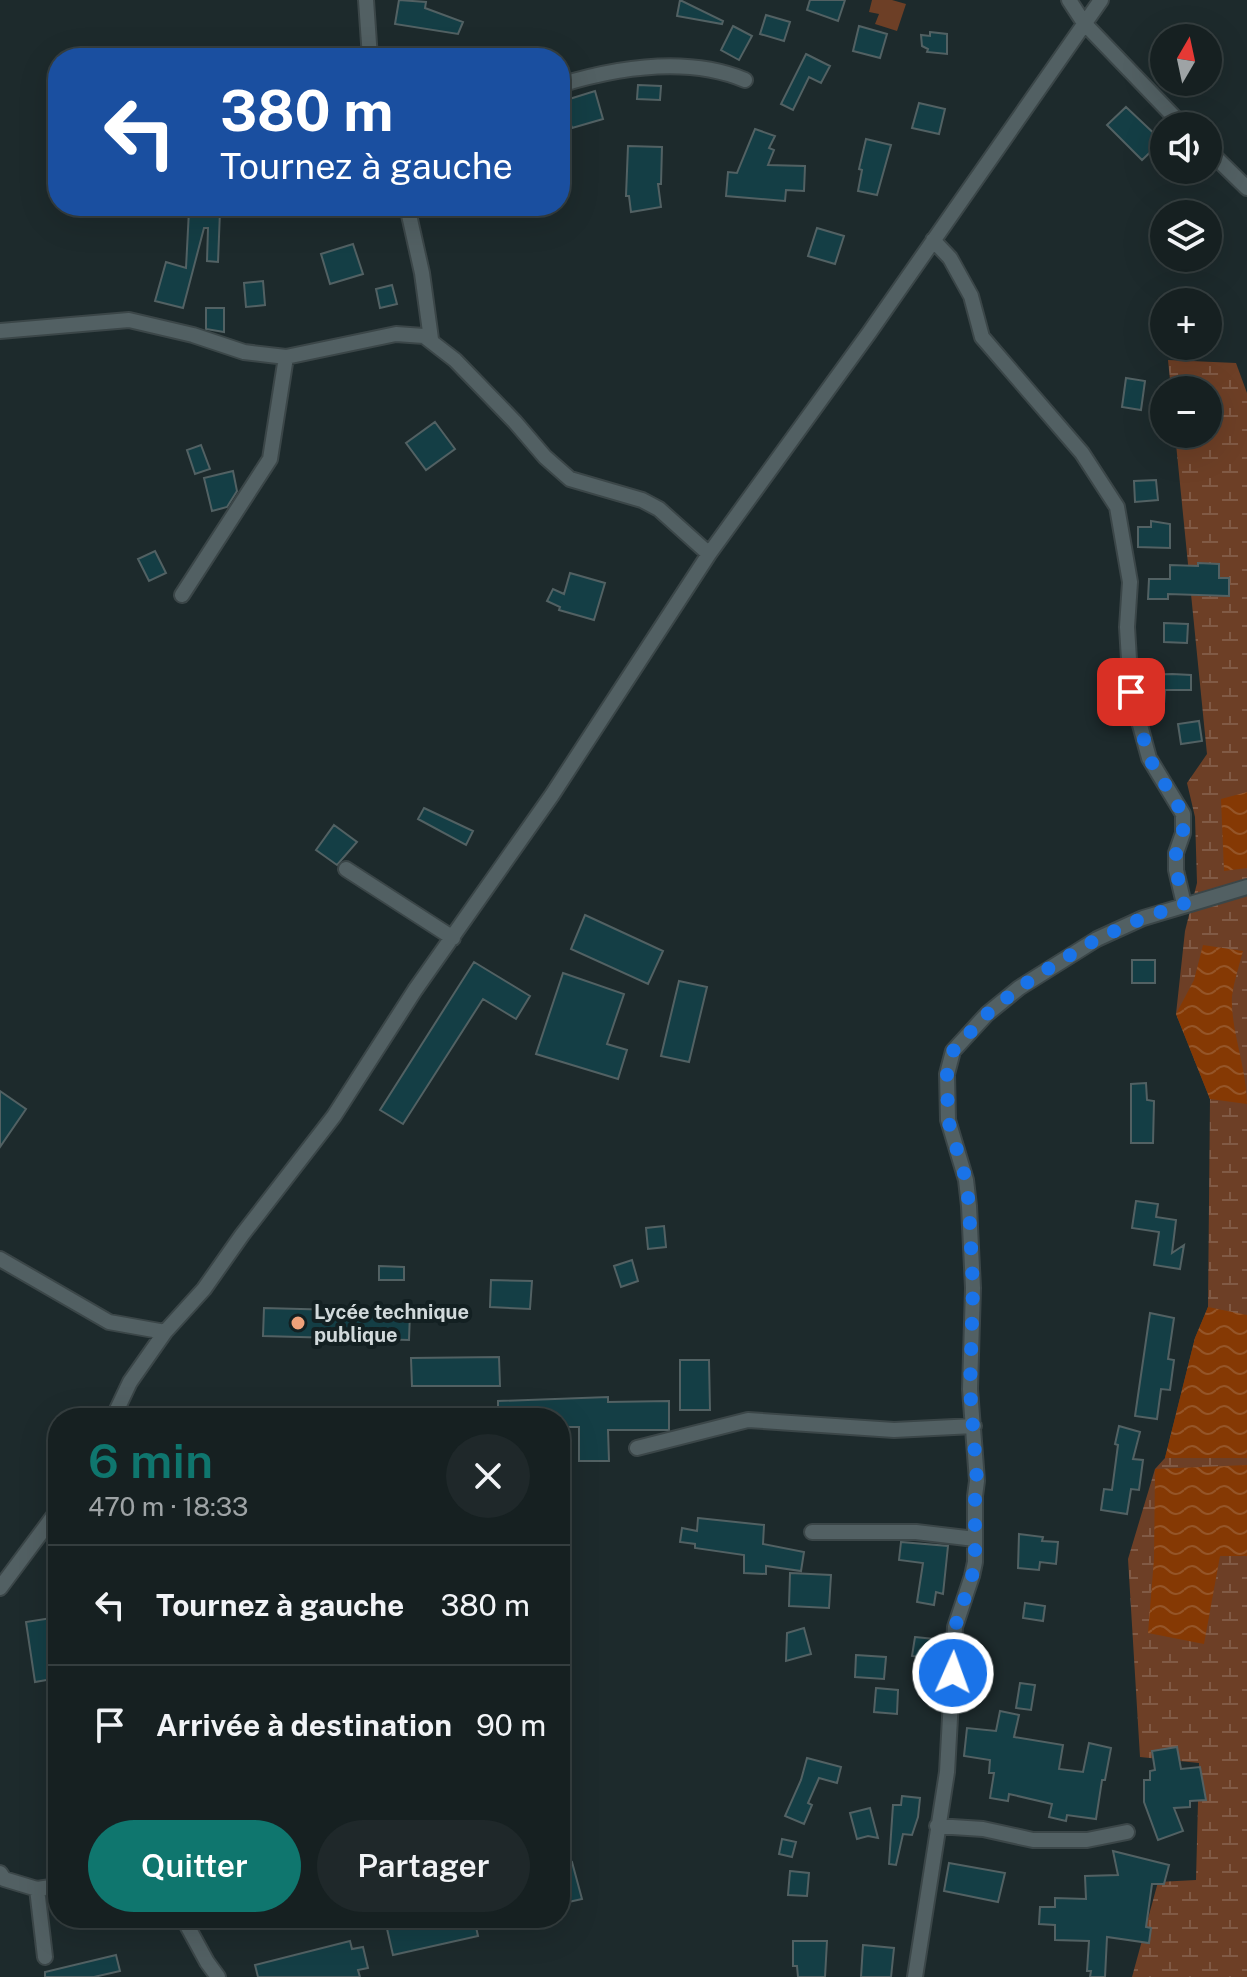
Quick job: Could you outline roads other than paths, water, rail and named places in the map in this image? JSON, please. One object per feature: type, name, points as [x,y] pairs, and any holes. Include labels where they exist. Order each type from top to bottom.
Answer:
[{"type":"street","points":[[366,0],[369,48]]},
{"type":"street","points":[[1069,0],[1084,23],[1170,112]]},
{"type":"street","points":[[118,1408],[130,1382],[165,1332],[204,1289],[326,1128],[415,990],[552,795],[709,554],[1101,0]]},
{"type":"street","points":[[570,82],[656,67],[724,71],[745,80]]},
{"type":"street","points":[[1222,164],[1247,188]]},
{"type":"street","points":[[409,216],[422,273],[431,339]]},
{"type":"street","points":[[933,240],[950,258],[966,286],[982,337],[1082,453],[1117,507],[1130,582],[1127,627],[1132,700],[1149,758],[1183,814],[1176,870],[1184,904]]},
{"type":"street","points":[[0,331],[129,320],[193,335],[244,352],[286,357],[396,334],[417,334],[431,339],[482,387],[545,457],[570,479],[642,500],[659,509],[709,554]]},
{"type":"street","points":[[182,595],[270,459],[286,357]]},
{"type":"street","points":[[346,869],[453,938]]},
{"type":"street","points":[[915,1977],[947,1772],[955,1627],[972,1576],[975,1539],[977,1481],[970,1389],[973,1288],[966,1180],[948,1120],[947,1074],[953,1051],[987,1014],[1019,988],[1097,939],[1143,918],[1247,887]]},
{"type":"street","points":[[0,1259],[109,1322],[165,1332]]},
{"type":"street","points":[[637,1448],[748,1420],[894,1430],[974,1426]]},
{"type":"street","points":[[0,1588],[48,1523]]},
{"type":"street","points":[[812,1532],[916,1532],[975,1539]]},
{"type":"street","points":[[937,1826],[983,1829],[1033,1840],[1087,1840],[1127,1832]]},
{"type":"street","points":[[0,1873],[4,1879],[37,1889],[48,1887]]},
{"type":"street","points":[[37,1889],[45,1957]]},
{"type":"street","points":[[188,1928],[218,1977]]},
{"type":"water","points":[[1247,792],[1247,868],[1224,871],[1221,799]]},
{"type":"water","points":[[1203,945],[1243,951],[1233,990],[1232,1008],[1247,1104],[1210,1099],[1176,1014],[1194,980]]},
{"type":"water","points":[[1208,1307],[1247,1315],[1247,1458],[1165,1458],[1195,1338]]},
{"type":"water","points":[[1247,1465],[1247,1556],[1220,1556],[1204,1644],[1148,1633],[1154,1559],[1155,1469]]},
{"type":"place","name":"Lycée technique publique","points":[[298,1323]]}]
